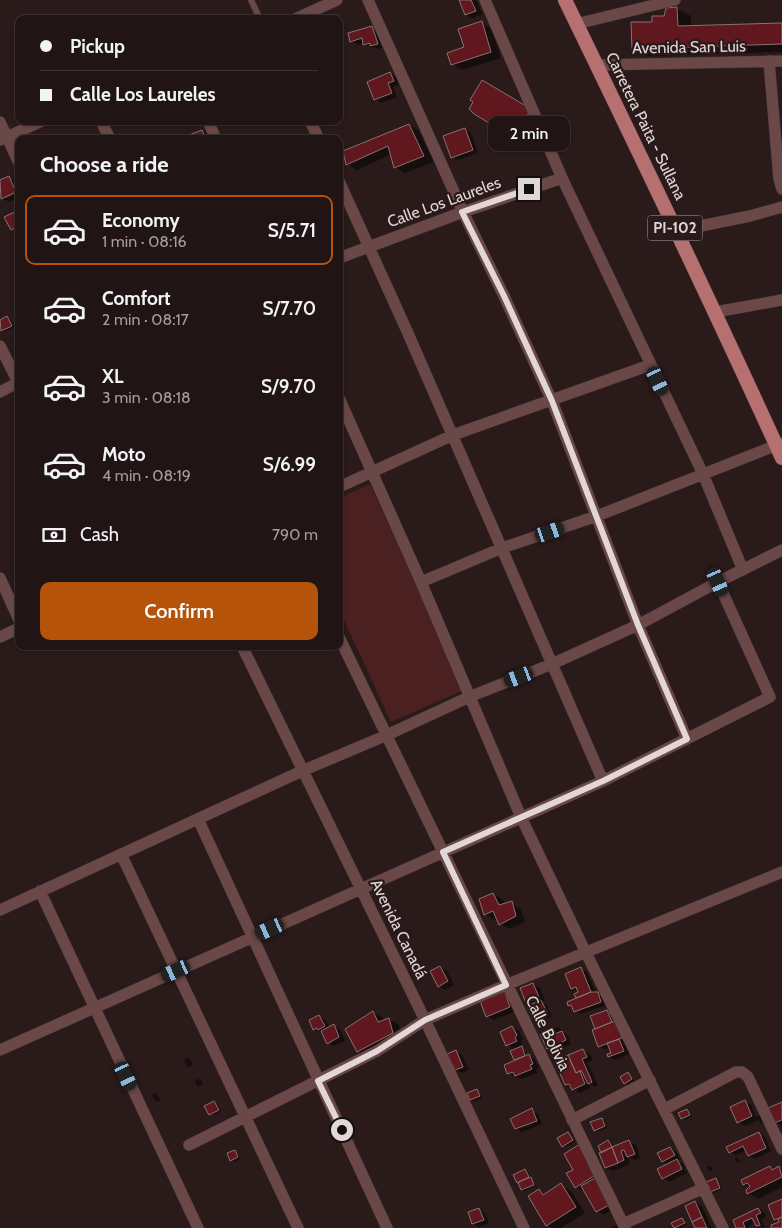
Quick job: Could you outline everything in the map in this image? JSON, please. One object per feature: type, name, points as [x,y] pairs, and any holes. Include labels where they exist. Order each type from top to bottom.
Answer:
[{"type":"main road","name":"Carretera Paita - Sullana","points":[[565,0],[598,65],[779,444],[782,458]]},
{"type":"street","points":[[304,15],[337,0]]},
{"type":"street","points":[[368,0],[462,212],[504,296],[552,401],[598,516],[638,625],[687,739]]},
{"type":"street","points":[[485,0],[562,178],[703,474],[743,570]]},
{"type":"street","points":[[576,24],[675,0]]},
{"type":"street","points":[[769,61],[779,179],[782,189]]},
{"type":"street","name":"Avenida San Luis","points":[[598,65],[782,61]]},
{"type":"street","points":[[0,122],[3,138],[15,157]]},
{"type":"street","points":[[3,138],[33,125]]},
{"type":"street","name":"Calle Los Laureles","points":[[343,257],[462,212],[562,178]]},
{"type":"street","points":[[343,190],[453,435],[603,781]]},
{"type":"street","points":[[676,231],[750,216],[782,207]]},
{"type":"street","points":[[715,312],[782,300]]},
{"type":"street","points":[[0,346],[15,375]]},
{"type":"street","points":[[343,485],[453,435],[650,366]]},
{"type":"street","points":[[0,392],[15,385]]},
{"type":"street","points":[[343,407],[421,582],[521,817],[586,953],[723,1228]]},
{"type":"street","points":[[421,582],[502,548],[598,516],[779,444]]},
{"type":"street","points":[[0,910],[198,818],[387,735],[469,696],[552,664],[638,625],[782,550]]},
{"type":"street","points":[[0,578],[15,611]]},
{"type":"street","points":[[0,1050],[603,781],[770,697],[718,582]]},
{"type":"street","points":[[0,637],[15,630]]},
{"type":"street","name":"Calle Bolivia","points":[[343,645],[624,1226]]},
{"type":"street","name":"Avenida Canadá","points":[[244,650],[425,1020],[524,1228]]},
{"type":"street","points":[[198,818],[318,1081],[388,1228]]},
{"type":"street","points":[[121,854],[298,1228]]},
{"type":"street","points":[[189,1145],[377,1051],[425,1020],[782,872]]},
{"type":"street","points":[[40,891],[198,1228]]},
{"type":"street","points":[[664,1109],[736,1072],[742,1072],[748,1077],[782,1148]]},
{"type":"street","points":[[572,1120],[650,1080]]},
{"type":"street","points":[[624,1226],[704,1188]]},
{"type":"lane","points":[[252,0],[258,15]]},
{"type":"shaded area","points":[[370,484],[464,690],[391,722],[343,618],[343,496]]},
{"type":"building","points":[[459,0],[471,0],[476,11],[465,15]]},
{"type":"building","points":[[677,7],[678,26],[782,23],[782,44],[632,49],[631,22],[652,22],[652,16],[664,16],[666,8]]},
{"type":"building","points":[[482,21],[491,52],[451,65],[447,53],[464,47],[458,29]]},
{"type":"building","points":[[372,26],[378,44],[370,46],[370,43],[363,45],[362,38],[350,42],[348,33]]},
{"type":"building","points":[[390,72],[394,81],[388,83],[392,93],[374,100],[367,82]]},
{"type":"building","points":[[482,80],[531,109],[514,138],[469,109],[473,102],[470,100]]},
{"type":"building","points":[[409,124],[424,156],[394,168],[388,146],[346,165],[343,151]]},
{"type":"building","points":[[465,128],[473,150],[451,158],[443,136]]},
{"type":"building","points":[[202,130],[204,135],[189,135]]},
{"type":"building","points":[[9,176],[15,192],[1,199],[0,180]]},
{"type":"building","points":[[15,212],[15,228],[11,230],[4,217]]},
{"type":"building","points":[[7,316],[12,326],[1,331],[0,320]]},
{"type":"building","points":[[493,893],[499,905],[512,901],[516,916],[499,925],[493,911],[484,915],[479,899]]},
{"type":"building","points":[[440,966],[448,981],[438,987],[430,971]]},
{"type":"building","points":[[581,967],[591,992],[576,998],[574,994],[578,992],[576,987],[571,989],[565,974]]},
{"type":"building","points":[[533,983],[539,997],[526,1003],[520,988]]},
{"type":"building","points":[[503,987],[510,1007],[486,1017],[479,998]]},
{"type":"building","points":[[591,992],[598,992],[601,1002],[574,1012],[571,1005],[568,1006],[567,1002]]},
{"type":"building","points":[[541,1000],[547,1012],[533,1019],[527,1006]]},
{"type":"building","points":[[607,1010],[612,1022],[595,1029],[590,1016]]},
{"type":"building","points":[[373,1011],[378,1022],[389,1018],[393,1033],[357,1052],[345,1029]]},
{"type":"building","points":[[319,1015],[325,1026],[318,1030],[317,1028],[313,1030],[309,1020]]},
{"type":"building","points":[[615,1021],[622,1038],[598,1047],[592,1030]]},
{"type":"building","points":[[334,1024],[339,1037],[327,1044],[321,1031]]},
{"type":"building","points":[[512,1026],[517,1035],[515,1038],[517,1041],[506,1046],[500,1032]]},
{"type":"building","points":[[551,1029],[554,1034],[562,1031],[566,1040],[547,1049],[540,1034]]},
{"type":"building","points":[[619,1039],[624,1051],[608,1057],[607,1054],[611,1053],[607,1043]]},
{"type":"building","points":[[522,1046],[525,1056],[514,1060],[510,1051]]},
{"type":"building","points":[[583,1049],[587,1057],[582,1059],[592,1082],[588,1084],[581,1070],[576,1073],[568,1055]]},
{"type":"building","points":[[456,1050],[463,1067],[455,1070],[447,1054]]},
{"type":"building","points":[[529,1054],[533,1064],[530,1065],[532,1069],[515,1076],[513,1072],[507,1074],[504,1065]]},
{"type":"building","points":[[568,1055],[576,1073],[580,1071],[585,1084],[572,1090],[569,1084],[565,1085],[555,1062]]},
{"type":"building","points":[[628,1072],[632,1079],[624,1084],[620,1077]]},
{"type":"building","points":[[477,1089],[480,1096],[470,1100],[467,1093]]},
{"type":"building","points":[[745,1100],[752,1116],[737,1123],[730,1107]]},
{"type":"building","points":[[214,1101],[219,1110],[209,1115],[204,1106]]},
{"type":"building","points":[[782,1102],[782,1120],[774,1123],[768,1108]]},
{"type":"building","points":[[532,1108],[537,1121],[515,1129],[510,1119]]},
{"type":"building","points":[[687,1109],[690,1115],[681,1119],[678,1113]]},
{"type":"building","points":[[602,1118],[605,1126],[594,1131],[590,1122]]},
{"type":"building","points":[[568,1132],[573,1140],[562,1147],[557,1138]]},
{"type":"building","points":[[759,1132],[766,1148],[748,1156],[743,1146],[729,1153],[726,1147]]},
{"type":"building","points":[[608,1140],[612,1147],[601,1153],[598,1146]]},
{"type":"building","points":[[629,1140],[635,1154],[627,1157],[624,1150],[621,1151],[624,1160],[618,1163],[612,1147]]},
{"type":"building","points":[[580,1144],[597,1174],[575,1188],[566,1173],[573,1170],[564,1154]]},
{"type":"building","points":[[612,1147],[618,1163],[605,1168],[599,1153]]},
{"type":"building","points":[[670,1147],[675,1155],[662,1162],[657,1153]]},
{"type":"building","points":[[235,1150],[238,1157],[230,1161],[227,1153]]},
{"type":"building","points":[[677,1159],[682,1169],[662,1179],[657,1169]]},
{"type":"building","points":[[770,1166],[772,1170],[779,1166],[782,1177],[747,1194],[746,1190],[750,1186],[747,1183],[743,1185],[741,1180]]},
{"type":"building","points":[[525,1169],[529,1177],[517,1183],[513,1175]]},
{"type":"building","points":[[531,1177],[534,1185],[521,1190],[518,1182]]},
{"type":"building","points":[[595,1178],[611,1204],[596,1212],[581,1186]]},
{"type":"building","points":[[716,1178],[720,1188],[710,1192],[706,1182]]},
{"type":"building","points":[[561,1183],[576,1207],[546,1226],[528,1196],[539,1189],[543,1195]]},
{"type":"building","points":[[782,1199],[782,1217],[774,1220],[768,1205]]},
{"type":"building","points":[[695,1201],[702,1217],[692,1222],[685,1206]]},
{"type":"building","points":[[479,1208],[484,1220],[472,1224],[468,1212]]},
{"type":"building","points":[[758,1208],[761,1213],[756,1215],[760,1225],[756,1226],[752,1218],[743,1222],[745,1228],[736,1228],[733,1220]]},
{"type":"building","points":[[702,1217],[707,1228],[695,1228],[692,1222]]},
{"type":"building","points":[[782,1217],[782,1228],[771,1228],[771,1225],[779,1222],[778,1219]]},
{"type":"building","points":[[682,1218],[685,1223],[674,1228],[671,1223]]},
{"type":"route","points":[[342,1130],[318,1081],[377,1051],[425,1020],[506,985],[443,852],[603,781],[687,739],[638,625],[598,516],[552,401],[504,296],[462,212],[529,189]]}]
